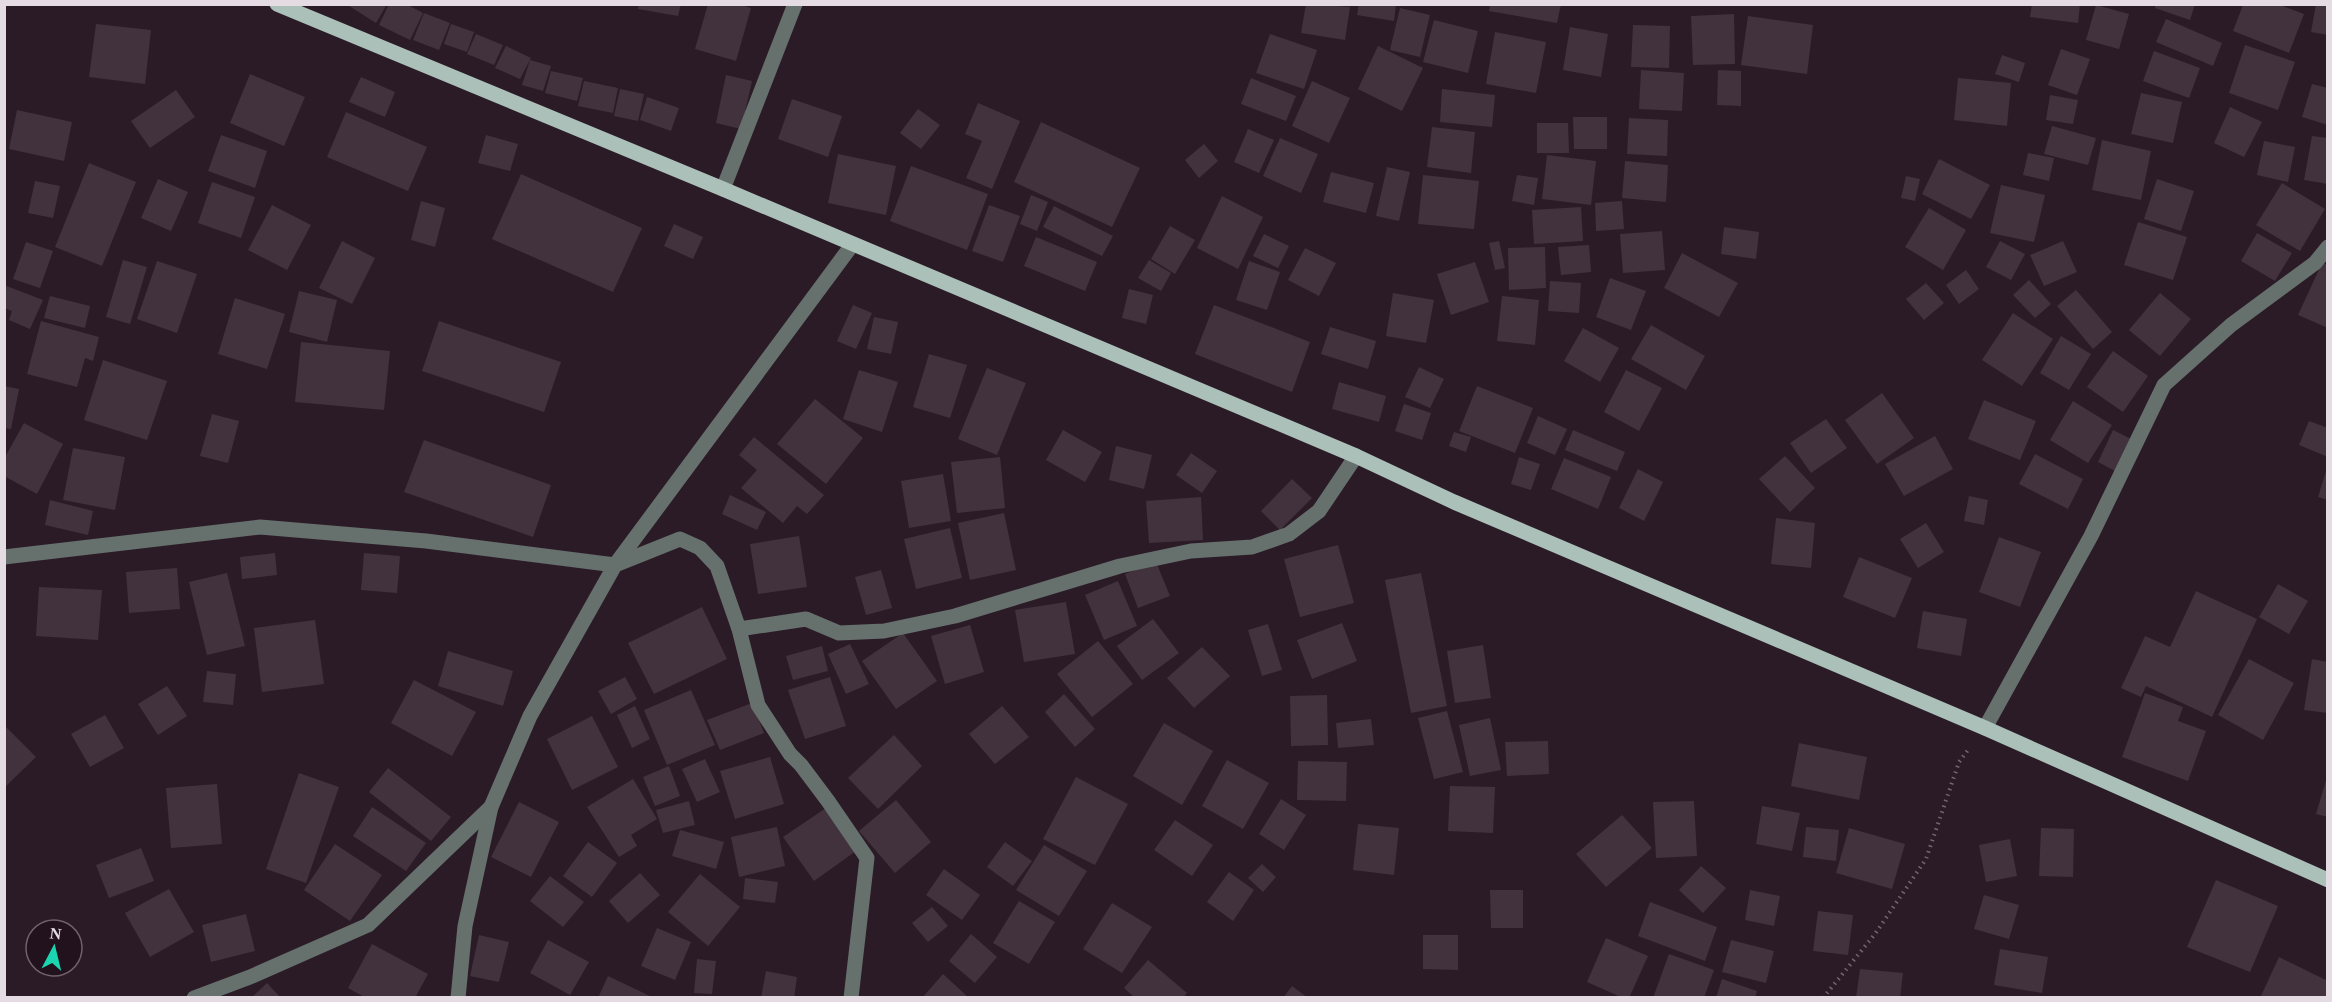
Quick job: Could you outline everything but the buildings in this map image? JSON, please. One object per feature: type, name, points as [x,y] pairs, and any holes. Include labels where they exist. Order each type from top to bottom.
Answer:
[{"type":"main road","points":[[277,4],[1356,456],[1454,502],[1985,728],[2328,880]]},
{"type":"street","points":[[723,189],[795,4]]},
{"type":"street","points":[[458,998],[465,926],[491,807],[530,716],[615,565],[852,245]]},
{"type":"street","points":[[1985,728],[2091,536],[2164,385],[2231,325],[2315,263],[2328,247]]},
{"type":"street","points":[[739,629],[806,619],[839,633],[884,631],[955,616],[1120,566],[1191,551],[1252,547],[1289,534],[1319,511],[1356,456]]},
{"type":"street","points":[[4,557],[260,527],[426,541],[615,565],[680,539],[700,548],[717,566],[739,629],[758,705],[790,754],[828,801],[867,858],[851,998]]},
{"type":"street","points":[[194,998],[250,977],[368,925],[491,807]]},
{"type":"path","points":[[1823,998],[1875,934],[1926,859],[1959,762],[1985,728]]}]
